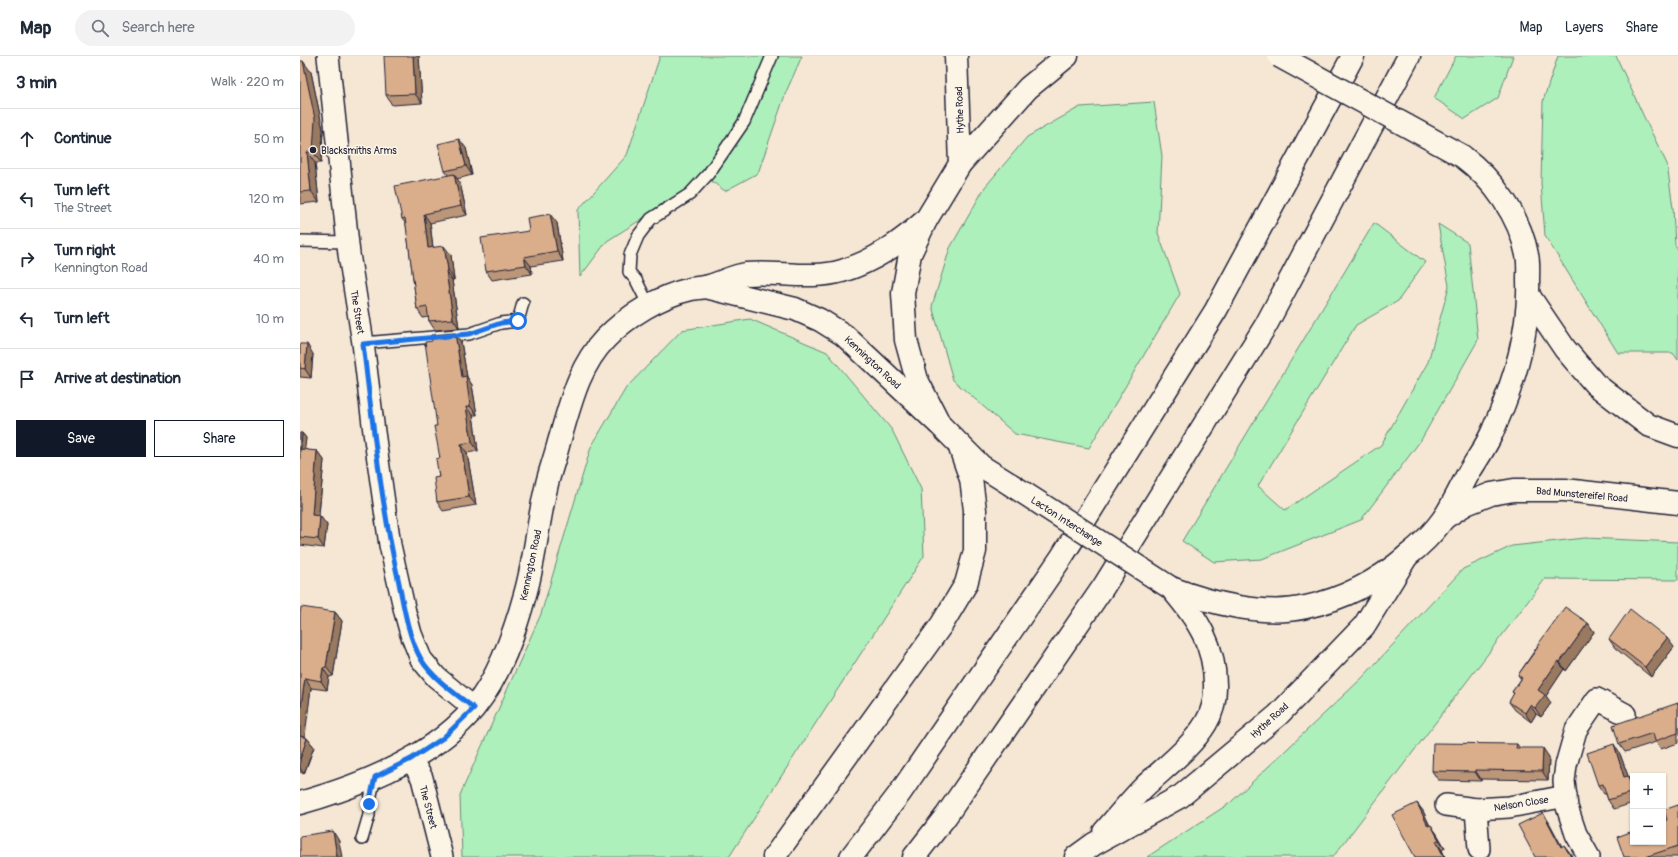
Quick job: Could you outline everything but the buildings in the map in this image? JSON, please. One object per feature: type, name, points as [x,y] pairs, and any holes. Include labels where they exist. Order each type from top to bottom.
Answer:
[{"type":"main road","name":"Hythe Road","points":[[956,56],[960,164]]},
{"type":"main road","points":[[926,220],[960,164],[1028,88],[1066,56]]},
{"type":"main road","points":[[1279,56],[1462,156],[1474,165],[1493,186],[1515,218],[1527,255],[1529,296],[1527,326],[1520,357],[1494,429],[1443,518],[1407,556]]},
{"type":"main road","points":[[851,857],[900,794],[1061,558],[1216,310],[1353,56]]},
{"type":"main road","points":[[914,857],[946,816],[1104,586],[1258,338],[1409,56]]},
{"type":"main road","name":"Kennington Road","points":[[300,803],[375,777],[411,759],[443,738],[474,708],[497,672],[516,623],[526,589],[546,486],[576,386],[585,367],[605,339],[622,324],[649,306],[668,297],[706,287],[745,274],[813,274],[840,272],[885,253],[907,237],[926,220]]},
{"type":"main road","name":"Lacton Interchange","points":[[926,220],[910,254],[903,293],[906,340],[916,380],[940,425],[981,466],[1171,588],[1206,600],[1276,611],[1306,608],[1344,595],[1377,579],[1407,556]]},
{"type":"main road","name":"Kennington Road","points":[[706,287],[795,309],[820,320],[844,335],[940,425]]},
{"type":"main road","points":[[1529,296],[1565,348],[1595,384],[1648,425],[1678,436]]},
{"type":"main road","points":[[774,857],[942,624],[966,584],[975,551],[975,510],[971,479],[959,445]]},
{"type":"main road","name":"Bad Munstereifel Road","points":[[1443,518],[1466,504],[1491,494],[1514,490],[1565,490],[1678,503]]},
{"type":"main road","name":"Hythe Road","points":[[1076,857],[1094,844],[1181,796],[1278,714],[1364,626],[1407,556]]},
{"type":"main road","name":"Hythe Road","points":[[1094,844],[1143,788],[1189,745],[1206,723],[1214,701],[1215,676],[1211,652],[1206,639],[1190,609],[1171,588]]},
{"type":"street","name":"The Street","points":[[328,56],[347,242],[363,344],[390,544],[411,634],[421,659],[436,677],[474,708]]},
{"type":"street","points":[[1589,857],[1576,834],[1567,807],[1564,781],[1566,765],[1576,730],[1597,699],[1625,714]]},
{"type":"street","name":"The Street","points":[[411,759],[422,778],[442,857]]},
{"type":"street","name":"Nelson Close","points":[[1446,805],[1476,809],[1509,807],[1566,796]]},
{"type":"street","points":[[1476,809],[1479,849]]},
{"type":"lane","points":[[649,306],[636,280],[629,272],[630,255],[638,236],[651,219],[690,194],[709,173],[744,122],[772,56]]},
{"type":"lane","points":[[300,241],[347,242]]},
{"type":"lane","points":[[363,344],[469,334],[501,323],[518,321],[523,303]]},
{"type":"lane","points":[[362,839],[369,815],[369,804],[375,777]]},
{"type":"green space","points":[[660,56],[802,56],[786,92],[758,173],[725,191],[707,178],[607,241],[580,277],[578,210],[627,155]]},
{"type":"green space","points":[[1456,56],[1513,56],[1498,98],[1465,119],[1434,98]]},
{"type":"green space","points":[[1558,56],[1616,56],[1667,164],[1673,208],[1675,245],[1678,249],[1678,360],[1673,353],[1618,353],[1545,236],[1541,183],[1543,101]]},
{"type":"green space","points":[[1154,102],[1162,156],[1158,233],[1180,294],[1089,448],[1015,434],[953,380],[932,306],[950,248],[985,187],[1027,137],[1080,107]]},
{"type":"green space","points":[[1374,223],[1425,262],[1398,301],[1356,325],[1258,486],[1285,510],[1381,445],[1428,362],[1449,286],[1438,224],[1468,243],[1478,340],[1421,440],[1361,520],[1262,559],[1214,562],[1182,541]]},
{"type":"green space","points":[[750,319],[827,352],[892,430],[921,489],[924,556],[729,857],[462,857],[460,795],[541,614],[591,447],[626,388],[682,330]]},
{"type":"green space","points":[[1585,538],[1678,542],[1678,580],[1545,579],[1333,857],[1147,857],[1230,803],[1363,677],[1463,569],[1512,546]]},
{"type":"place","name":"Blacksmiths Arms","points":[[313,150]]},
{"type":"route","points":[[369,804],[375,777],[411,759],[443,738],[474,708],[436,677],[421,659],[411,634],[390,544],[363,344],[469,334],[501,323],[518,321]]}]
